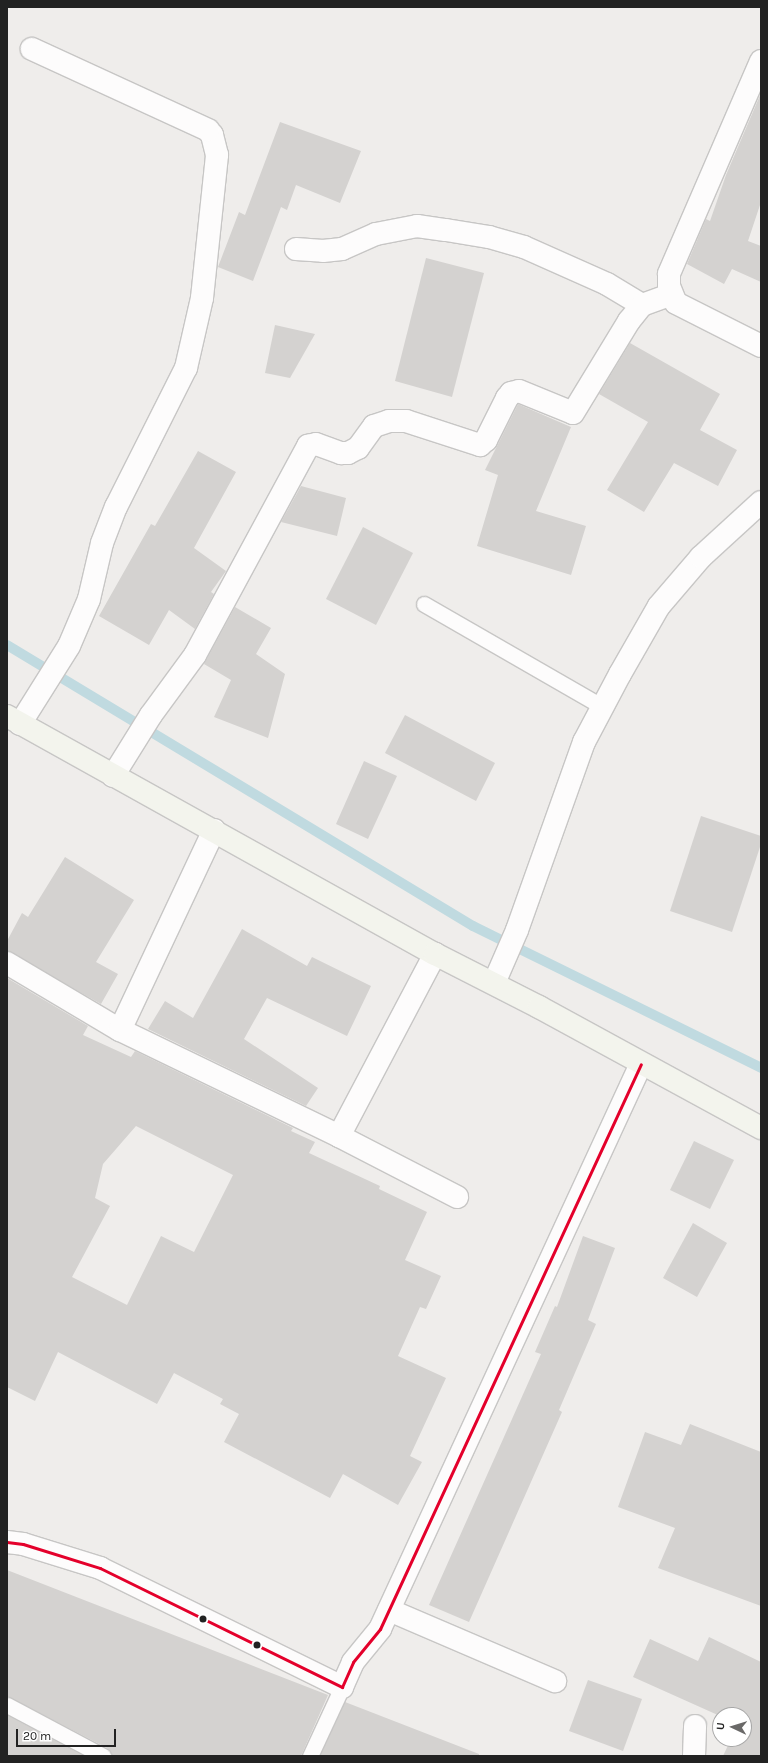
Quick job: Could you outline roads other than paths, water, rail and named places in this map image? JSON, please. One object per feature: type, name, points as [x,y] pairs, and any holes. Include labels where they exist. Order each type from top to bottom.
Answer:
[{"type":"street","points":[[32,49],[208,130],[217,155],[202,298],[188,362],[116,507],[102,543],[89,599],[69,646],[48,682],[13,720],[214,830],[435,954],[494,984],[761,1128]]},
{"type":"street","points":[[761,61],[670,274],[670,295],[676,303],[761,346]]},
{"type":"street","points":[[296,249],[323,251],[342,249],[376,234],[417,226],[446,230],[489,237],[524,247],[607,284],[642,305]]},
{"type":"street","points":[[113,776],[134,740],[195,655],[308,446],[316,444],[341,453],[348,453],[358,448],[374,426],[389,421],[406,421],[480,445],[486,440],[507,398],[511,393],[519,391],[574,413],[629,322],[642,305],[670,295]]},
{"type":"street","points":[[494,984],[517,930],[559,804],[584,742],[603,707],[659,606],[701,557],[761,502]]},
{"type":"street","points":[[120,1030],[214,830]]},
{"type":"street","points":[[339,1136],[435,954]]},
{"type":"street","points":[[7,963],[120,1030],[339,1136],[457,1197]]},
{"type":"street","points":[[7,1542],[23,1544],[100,1568],[342,1687],[354,1662],[380,1629],[641,1064]]},
{"type":"street","points":[[389,1610],[555,1681]]},
{"type":"street","points":[[694,1756],[695,1726]]},
{"type":"lane","points":[[424,604],[603,707]]},
{"type":"lane","points":[[310,1756],[342,1687]]},
{"type":"lane","points":[[7,1704],[103,1756]]},
{"type":"waterway","points":[[7,645],[473,926],[761,1068]]}]
